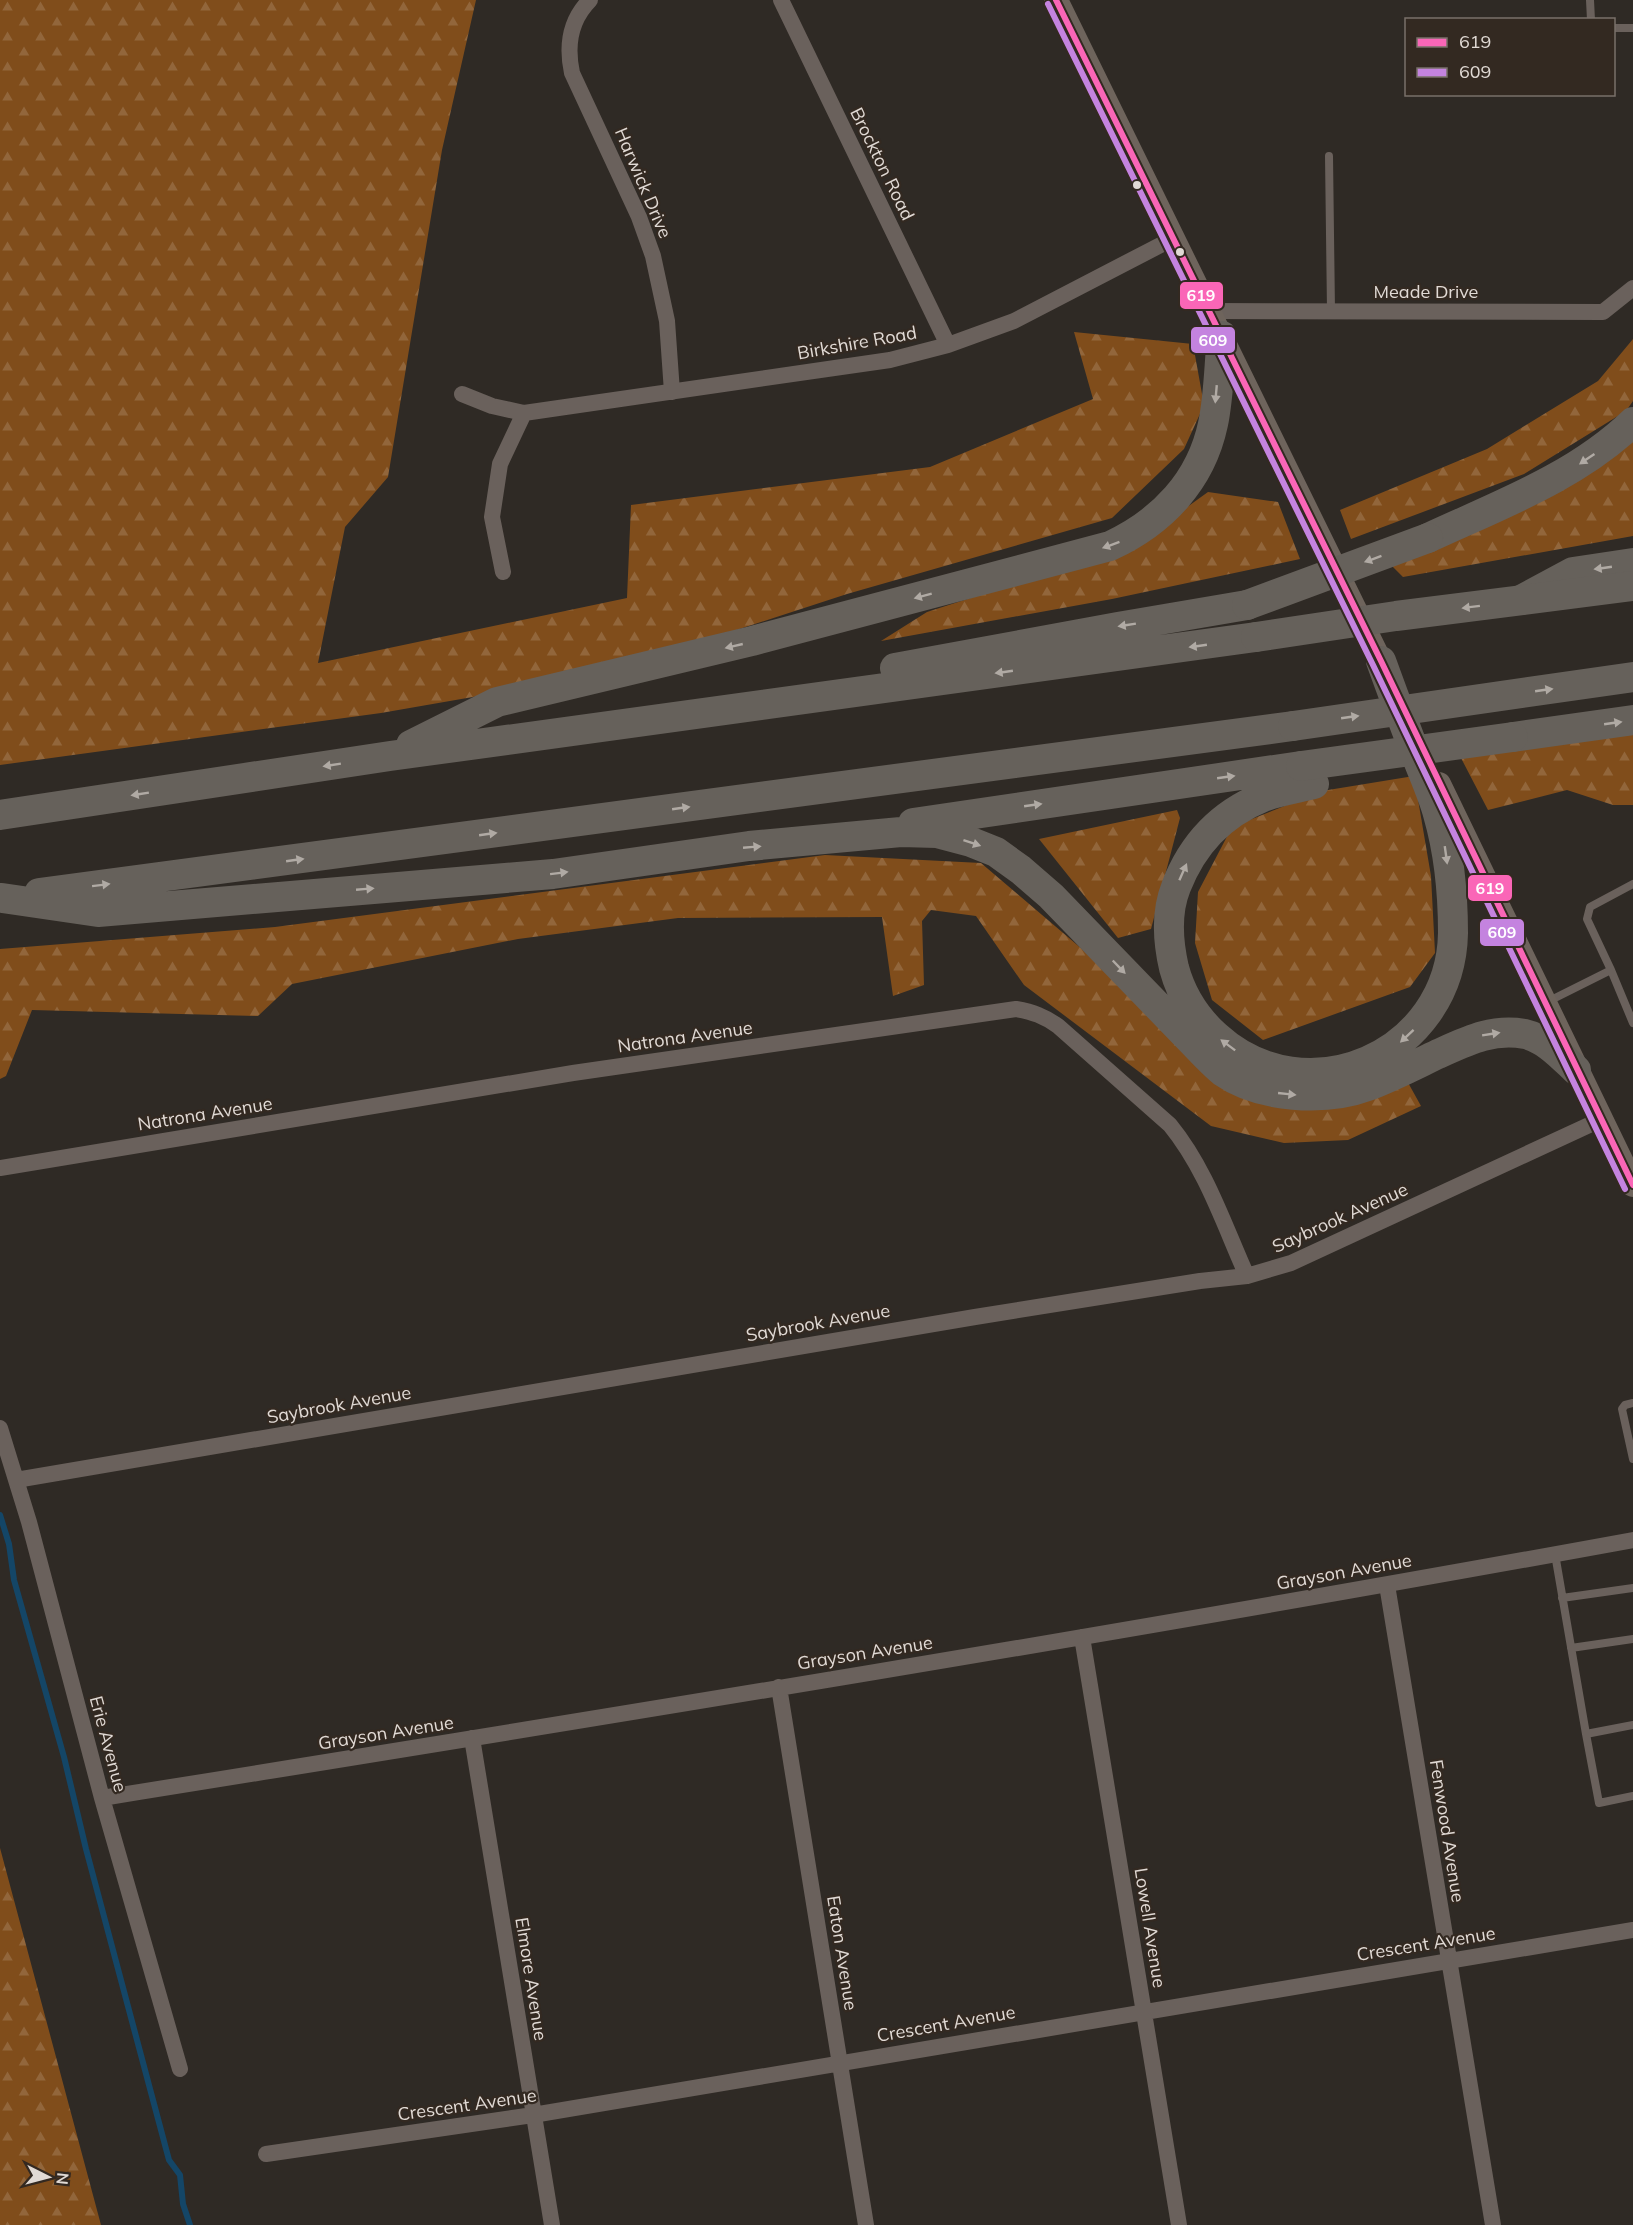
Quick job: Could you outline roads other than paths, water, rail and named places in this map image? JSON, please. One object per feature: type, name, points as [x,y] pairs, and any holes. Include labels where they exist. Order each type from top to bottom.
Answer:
[{"type":"highway","points":[[390,756],[497,702],[752,641],[1110,546],[1132,536],[1155,520],[1178,498],[1193,476],[1206,450],[1214,423],[1215,323]]},
{"type":"highway","points":[[501,741],[1247,605],[1428,538],[1585,461],[1619,436],[1633,422]]},
{"type":"highway","points":[[1517,602],[1573,572],[1633,563]]},
{"type":"highway","points":[[0,815],[390,756],[1396,616],[1633,586]]},
{"type":"highway","points":[[1308,775],[1242,806],[1222,820],[1200,841],[1184,866],[1174,892],[1169,919],[1170,951],[1177,980],[1189,1005],[1206,1027],[1226,1045],[1247,1059],[1272,1069],[1297,1073],[1326,1073],[1353,1068],[1378,1057],[1399,1044],[1417,1027],[1434,1003],[1445,981],[1452,952],[1451,892],[1445,843],[1438,812],[1381,661]]},
{"type":"highway","points":[[1,898],[1293,726],[1633,677]]},
{"type":"highway","points":[[789,844],[947,817],[1308,775],[1513,737],[1633,720]]},
{"type":"highway","points":[[1,898],[98,912],[553,874],[749,846],[901,832],[937,833],[971,842],[996,852],[1022,870],[1051,896],[1224,1072],[1252,1085],[1283,1095],[1335,1095],[1367,1086],[1481,1035],[1505,1032],[1527,1035],[1544,1041],[1576,1070]]},
{"type":"main road","points":[[1056,0],[1381,661],[1633,1185]]},
{"type":"street","name":"Harwick Drive","points":[[590,0],[582,8],[573,24],[569,40],[572,73],[639,217],[653,256],[668,321],[672,392]]},
{"type":"street","name":"Brockton Road","points":[[781,0],[948,345]]},
{"type":"street","name":"Birkshire Road","points":[[462,394],[492,406],[524,413],[890,360],[948,345],[1014,321],[1174,238]]},
{"type":"street","name":"Meade Drive","points":[[1215,323],[1331,311],[1603,312],[1633,288]]},
{"type":"street","points":[[503,572],[492,517],[500,464],[524,413]]},
{"type":"street","name":"Natrona Avenue","points":[[0,1168],[573,1073],[1016,1009],[1047,1018],[1058,1026],[1170,1125],[1185,1143],[1198,1166],[1247,1276]]},
{"type":"street","name":"Saybrook Avenue","points":[[16,1480],[951,1321],[1200,1281],[1247,1276],[1291,1263],[1600,1120]]},
{"type":"street","name":"Erie Avenue","points":[[0,1428],[29,1522],[102,1798],[180,2069]]},
{"type":"street","name":"Grayson Avenue","points":[[102,1798],[1082,1637],[1633,1540]]},
{"type":"street","name":"Fenwood Avenue","points":[[1387,1585],[1494,2225]]},
{"type":"street","name":"Lowell Avenue","points":[[1082,1637],[1179,2225]]},
{"type":"street","name":"Eaton Avenue","points":[[779,1687],[866,2225]]},
{"type":"street","name":"Elmore Avenue","points":[[472,1738],[552,2225]]},
{"type":"street","name":"Crescent Avenue","points":[[266,2154],[533,2115],[1633,1930]]},
{"type":"lane","points":[[1590,0],[1591,18]]},
{"type":"lane","points":[[1615,28],[1633,28]]},
{"type":"lane","points":[[1329,156],[1331,311]]},
{"type":"lane","points":[[1633,884],[1590,908],[1587,919],[1633,1023]]},
{"type":"lane","points":[[1545,1004],[1611,970]]},
{"type":"lane","points":[[1633,1403],[1625,1405],[1622,1409],[1633,1459]]},
{"type":"lane","points":[[1555,1554],[1599,1803],[1633,1796]]},
{"type":"lane","points":[[1562,1598],[1633,1588]]},
{"type":"lane","points":[[1571,1648],[1633,1639]]},
{"type":"lane","points":[[1586,1734],[1633,1725]]},
{"type":"waterway","points":[[0,1515],[9,1544],[14,1580],[64,1757],[86,1849],[169,2160],[180,2175],[183,2204],[190,2225]]}]
